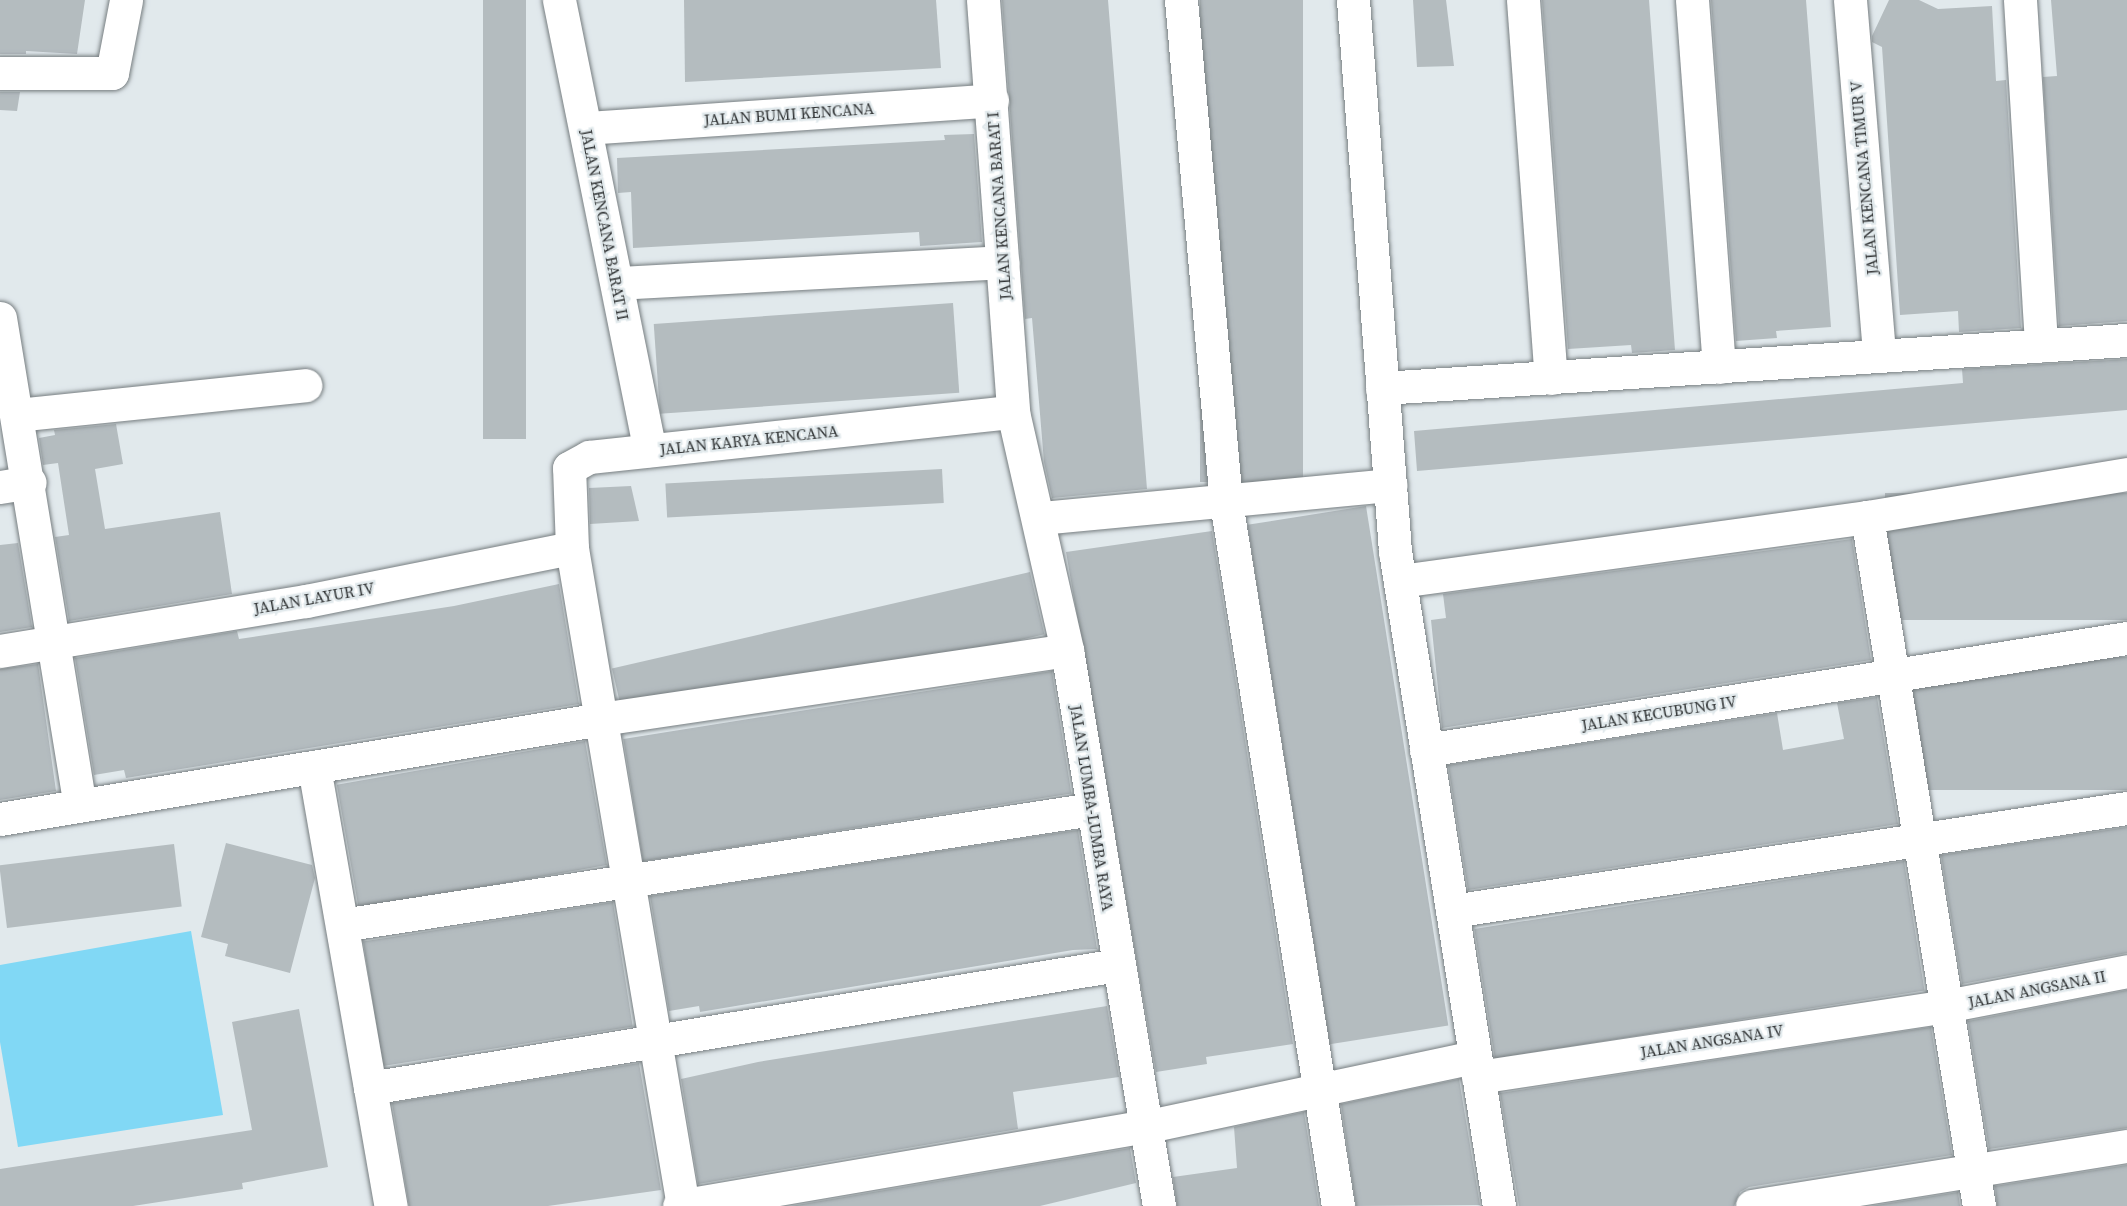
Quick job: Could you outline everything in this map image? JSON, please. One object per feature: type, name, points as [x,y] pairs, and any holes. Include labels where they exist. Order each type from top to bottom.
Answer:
[{"type":"street","points":[[0,73],[112,73],[126,0]]},
{"type":"street","name":"JALAN KENCANA BARAT II","points":[[559,0],[650,450]]},
{"type":"street","name":"JALAN KENCANA BARAT I","points":[[983,0],[1013,412]]},
{"type":"street","points":[[1181,0],[1226,502],[1338,1206]]},
{"type":"street","points":[[1353,0],[1382,388],[1400,581],[1499,1206]]},
{"type":"street","points":[[1523,0],[1551,378]]},
{"type":"street","points":[[1692,0],[1719,367]]},
{"type":"street","name":"JALAN KENCANA TIMUR V","points":[[1850,0],[1879,356]]},
{"type":"street","points":[[2020,0],[2041,345]]},
{"type":"street","name":"JALAN BUMI KENCANA","points":[[586,128],[992,100]]},
{"type":"street","points":[[618,283],[1002,262]]},
{"type":"street","points":[[0,318],[17,416],[15,485],[56,642],[80,805]]},
{"type":"street","points":[[1382,388],[2127,340]]},
{"type":"street","points":[[17,416],[305,385]]},
{"type":"street","name":"JALAN KARYA KENCANA","points":[[572,548],[569,468],[589,457],[1013,412]]},
{"type":"street","name":"JALAN LUMBA-LUMBA RAYA","points":[[1013,412],[1040,518],[1067,650],[1117,965],[1149,1126],[1159,1206]]},
{"type":"street","points":[[1400,581],[1867,517],[2127,474]]},
{"type":"street","points":[[1040,518],[1390,485]]},
{"type":"street","points":[[1867,517],[1979,1206]]},
{"type":"street","points":[[572,548],[657,1041],[682,1206]]},
{"type":"street","name":"JALAN LAYUR IV","points":[[0,651],[306,601],[572,548]]},
{"type":"street","name":"JALAN KECUBUNG IV","points":[[1426,750],[2127,639]]},
{"type":"street","points":[[0,819],[601,719],[1067,650]]},
{"type":"street","points":[[314,767],[391,1206]]},
{"type":"street","points":[[1452,911],[2127,808]]},
{"type":"street","points":[[342,925],[1092,810]]},
{"type":"street","points":[[370,1088],[1117,965]]},
{"type":"street","name":"JALAN ANGSANA II","points":[[1946,1006],[2127,972]]},
{"type":"street","name":"JALAN ANGSANA IV","points":[[682,1206],[1149,1126],[1319,1089],[1946,1006]]},
{"type":"street","points":[[1752,1206],[2127,1146]]},
{"type":"shaded area","points":[[191,931],[223,1115],[18,1147],[0,1042],[0,965]]},
{"type":"building","points":[[0,0],[85,0],[77,54],[26,51],[26,54],[0,54]]},
{"type":"building","points":[[483,0],[526,0],[526,439],[483,439]]},
{"type":"building","points":[[684,0],[936,0],[941,68],[685,82]]},
{"type":"building","points":[[1002,0],[1108,0],[1147,489],[1052,498],[1044,462],[1032,318],[1025,319]]},
{"type":"building","points":[[1200,0],[1303,0],[1303,482],[1200,482]]},
{"type":"building","points":[[1413,0],[1446,0],[1454,66],[1417,67]]},
{"type":"building","points":[[1542,0],[1649,0],[1675,350],[1632,353],[1631,345],[1568,349]]},
{"type":"building","points":[[1711,0],[1806,0],[1831,327],[1776,331],[1777,338],[1736,341]]},
{"type":"building","points":[[1889,0],[1919,0],[1938,9],[1992,6],[1996,81],[2006,80],[2021,328],[1959,332],[1958,311],[1900,315],[1882,47],[1872,42],[1872,36]]},
{"type":"building","points":[[2051,0],[2127,0],[2127,321],[2059,326],[2043,77],[2057,76]]},
{"type":"building","points":[[0,92],[20,92],[17,111],[0,110]]},
{"type":"building","points":[[974,134],[982,242],[920,246],[919,232],[633,248],[631,192],[618,193],[617,158],[945,140],[944,135]]},
{"type":"building","points":[[953,303],[959,393],[660,414],[654,324]]},
{"type":"building","points":[[2127,359],[2127,410],[1417,471],[1414,431],[1963,383],[1962,369]]},
{"type":"building","points":[[116,424],[123,464],[95,469],[105,529],[220,512],[232,594],[69,621],[55,537],[69,535],[58,463],[43,465],[39,438],[55,435],[54,430]]},
{"type":"building","points":[[942,469],[944,503],[667,517],[665,483]]},
{"type":"building","points":[[631,486],[639,521],[590,524],[589,488]]},
{"type":"building","points":[[1885,493],[2127,493],[2127,620],[1885,620]]},
{"type":"building","points":[[1366,506],[1448,1026],[1330,1044],[1247,525]]},
{"type":"building","points":[[1212,531],[1293,1044],[1206,1057],[1207,1064],[1156,1072],[1066,552]]},
{"type":"building","points":[[1852,539],[1871,660],[1442,728],[1431,620],[1446,618],[1443,594]]},
{"type":"building","points":[[18,543],[32,627],[0,632],[0,545]]},
{"type":"building","points":[[1030,572],[1044,634],[626,731],[612,669]]},
{"type":"building","points":[[559,584],[579,704],[126,778],[124,770],[94,775],[75,658],[237,631],[239,639],[454,606]]},
{"type":"building","points":[[1911,657],[2127,657],[2127,790],[1911,790]]},
{"type":"building","points":[[38,664],[56,791],[0,800],[0,669]]},
{"type":"building","points":[[1052,671],[1071,793],[643,861],[623,739]]},
{"type":"building","points":[[1877,697],[1898,824],[1468,890],[1448,765],[1777,713],[1783,750],[1844,739],[1837,703]]},
{"type":"building","points":[[585,741],[607,865],[359,909],[337,785]]},
{"type":"building","points":[[2127,827],[2127,953],[1962,984],[1941,855]]},
{"type":"building","points":[[1078,830],[1097,949],[1073,950],[700,1012],[699,1006],[669,1011],[650,896]]},
{"type":"building","points":[[226,843],[312,865],[315,878],[290,973],[225,956],[228,944],[201,937]]},
{"type":"building","points":[[174,844],[182,907],[7,928],[0,865]]},
{"type":"building","points":[[1904,861],[1924,990],[1495,1058],[1474,929]]},
{"type":"building","points":[[613,902],[633,1026],[383,1066],[363,942]]},
{"type":"building","points":[[2127,990],[2127,1128],[1989,1149],[1968,1021]]},
{"type":"building","points":[[1107,1006],[1119,1077],[1013,1092],[1018,1129],[698,1184],[681,1079],[758,1062]]},
{"type":"building","points":[[299,1009],[328,1167],[242,1183],[243,1189],[133,1206],[0,1206],[0,1169],[252,1130],[232,1022]]},
{"type":"building","points":[[1931,1027],[1952,1155],[1749,1187],[1740,1192],[1734,1206],[1519,1206],[1500,1093]]},
{"type":"building","points":[[639,1063],[661,1190],[548,1206],[409,1206],[392,1103]]},
{"type":"building","points":[[1459,1079],[1480,1205],[1356,1206],[1341,1104]]},
{"type":"building","points":[[1304,1112],[1319,1206],[1177,1206],[1173,1177],[1237,1168],[1234,1127]]},
{"type":"building","points":[[1130,1148],[1136,1183],[1040,1206],[791,1206]]},
{"type":"building","points":[[2127,1165],[2127,1206],[1997,1206],[1995,1186]]},
{"type":"building","points":[[1958,1192],[1960,1206],[1871,1206]]}]
